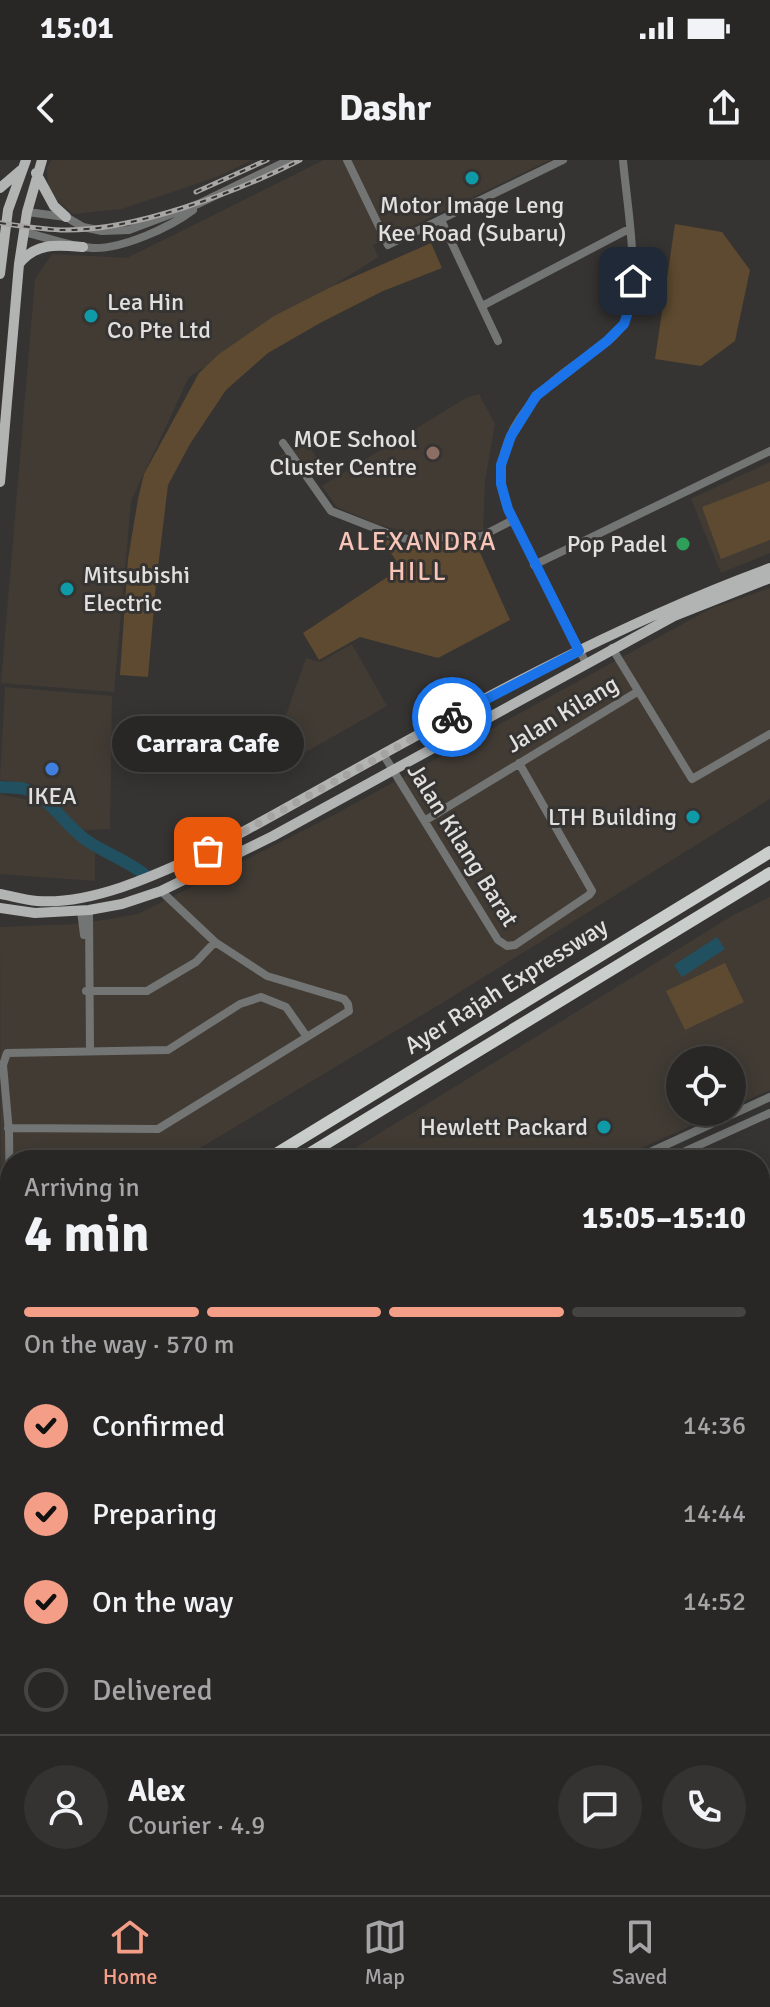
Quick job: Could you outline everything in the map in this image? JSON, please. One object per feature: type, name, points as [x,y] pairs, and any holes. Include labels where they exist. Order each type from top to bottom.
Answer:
[{"type":"highway","name":"Ayer Rajah Expressway","points":[[282,1150],[770,852]]},
{"type":"highway","name":"Ayer Rajah Expressway","points":[[315,1150],[770,873]]},
{"type":"main road","points":[[0,482],[19,264],[27,212],[42,160]]},
{"type":"main road","points":[[0,188],[24,164]]},
{"type":"main road","points":[[0,274],[4,210],[24,164]]},
{"type":"main road","points":[[36,173],[54,206],[66,217]]},
{"type":"main road","points":[[4,210],[27,212]]},
{"type":"main road","points":[[3,230],[24,232]]},
{"type":"main road","points":[[19,264],[39,247],[52,244],[83,247]]},
{"type":"main road","points":[[0,360],[6,356],[12,364]]},
{"type":"main road","points":[[0,894],[37,901],[89,896],[156,875],[228,840],[579,651],[675,604],[770,568]]},
{"type":"main road","points":[[0,908],[26,913],[85,911],[122,904],[161,891],[236,855],[674,616],[770,578]]},
{"type":"main road","points":[[446,721],[463,717],[472,726]]},
{"type":"main road","points":[[228,840],[236,855]]},
{"type":"street","points":[[27,212],[66,217],[83,227],[129,230],[198,204],[289,160]]},
{"type":"street","points":[[347,160],[388,245],[563,160]]},
{"type":"street","points":[[586,663],[513,520],[500,472],[506,449],[520,419],[536,396],[624,324],[633,288],[634,266],[623,160]]},
{"type":"street","points":[[24,232],[83,247],[124,244],[191,212],[198,204]]},
{"type":"street","points":[[441,220],[498,341]]},
{"type":"street","points":[[482,306],[629,229]]},
{"type":"street","points":[[283,443],[331,511],[395,536],[407,539],[482,536],[513,520]]},
{"type":"street","points":[[534,565],[770,451]]},
{"type":"street","points":[[612,648],[692,779],[770,734]]},
{"type":"street","name":"Jalan Kilang","points":[[426,820],[637,692]]},
{"type":"street","name":"Jalan Kilang Barat","points":[[383,754],[498,940],[507,946],[515,945],[592,891],[519,763]]},
{"type":"street","points":[[8,1128],[160,1128],[349,1011],[346,1001],[267,976],[215,942],[161,891]]},
{"type":"street","points":[[85,911],[88,1052]]},
{"type":"street","points":[[88,991],[147,991],[196,962],[215,942]]},
{"type":"street","points":[[9,1150],[3,1065],[7,1053],[168,1050],[240,1004],[261,997],[286,1007],[307,1037]]},
{"type":"street","points":[[655,1150],[770,1097]]},
{"type":"street","points":[[688,1150],[770,1113]]},
{"type":"shaded area","points":[[52,160],[252,160],[219,176],[122,209],[73,214],[48,188],[47,167]]},
{"type":"shaded area","points":[[324,160],[550,160],[373,245],[378,257],[189,377],[131,501],[114,692],[1,683],[35,279],[52,254],[127,258]]},
{"type":"shaded area","points":[[675,224],[722,232],[750,270],[735,341],[701,366],[655,359]]},
{"type":"shaded area","points":[[431,243],[442,268],[383,291],[320,323],[268,353],[226,390],[190,444],[168,485],[148,677],[120,675],[128,559],[144,474],[199,373],[219,354],[274,316]]},
{"type":"shaded area","name":"MOE School Cluster Centre","points":[[479,394],[495,424],[485,481],[483,530],[408,533],[337,507],[322,486],[466,398]]},
{"type":"shaded area","points":[[304,439],[325,469],[312,477],[298,458],[280,470],[274,460]]},
{"type":"shaded area","points":[[770,462],[770,553],[721,573],[691,499]]},
{"type":"shaded area","points":[[770,481],[770,540],[721,559],[702,507]]},
{"type":"shaded area","points":[[380,537],[401,546],[475,541],[510,620],[438,658],[360,637],[319,660],[303,633],[401,568]]},
{"type":"shaded area","points":[[770,588],[770,799],[447,1000],[197,1150],[1,1150],[0,927],[79,924],[138,914],[334,815],[710,609]]},
{"type":"shaded area","points":[[352,644],[387,706],[295,758],[280,732],[306,658],[320,662]]},
{"type":"shaded area","name":"IKEA","points":[[5,687],[112,696],[110,829],[82,830],[33,784],[0,780]]},
{"type":"shaded area","points":[[0,794],[37,802],[95,853],[95,881],[0,874]]},
{"type":"shaded area","points":[[770,897],[770,1090],[746,1101],[746,1046],[666,1046],[666,1126],[690,1126],[636,1150],[352,1150],[732,916]]},
{"type":"shaded area","points":[[725,963],[744,1002],[685,1030],[666,991]]},
{"type":"water","points":[[717,937],[725,949],[682,977],[674,965]]},
{"type":"waterway","points":[[0,787],[22,788],[34,793],[89,842],[144,874]]},
{"type":"railway","points":[[196,192],[267,160]]},
{"type":"railway","points":[[0,223],[61,230],[119,224],[184,208],[246,185],[300,160]]},
{"type":"way so far","points":[[208,851],[452,717]]},
{"type":"place","name":"Motor Image Leng Kee Road (Subaru)","points":[[472,178]]},
{"type":"place","name":"Lea Hin Co Pte Ltd","points":[[91,316]]},
{"type":"place","name":"MOE School Cluster Centre","points":[[433,453]]},
{"type":"place","name":"Pop Padel","points":[[683,544]]},
{"type":"place","name":"Mitsubishi Electric","points":[[67,589]]},
{"type":"place","name":"IKEA","points":[[52,769]]},
{"type":"place","name":"LTH Building","points":[[693,817]]},
{"type":"place","name":"Carrara Cafe","points":[[208,851]]},
{"type":"place","name":"Hewlett Packard","points":[[604,1127]]},
{"type":"district","name":"ALEXANDRA HILL","points":[[418,556]]},
{"type":"route","points":[[452,717],[579,651],[508,509],[501,484],[501,465],[511,436],[536,396],[624,324],[633,281]]}]
